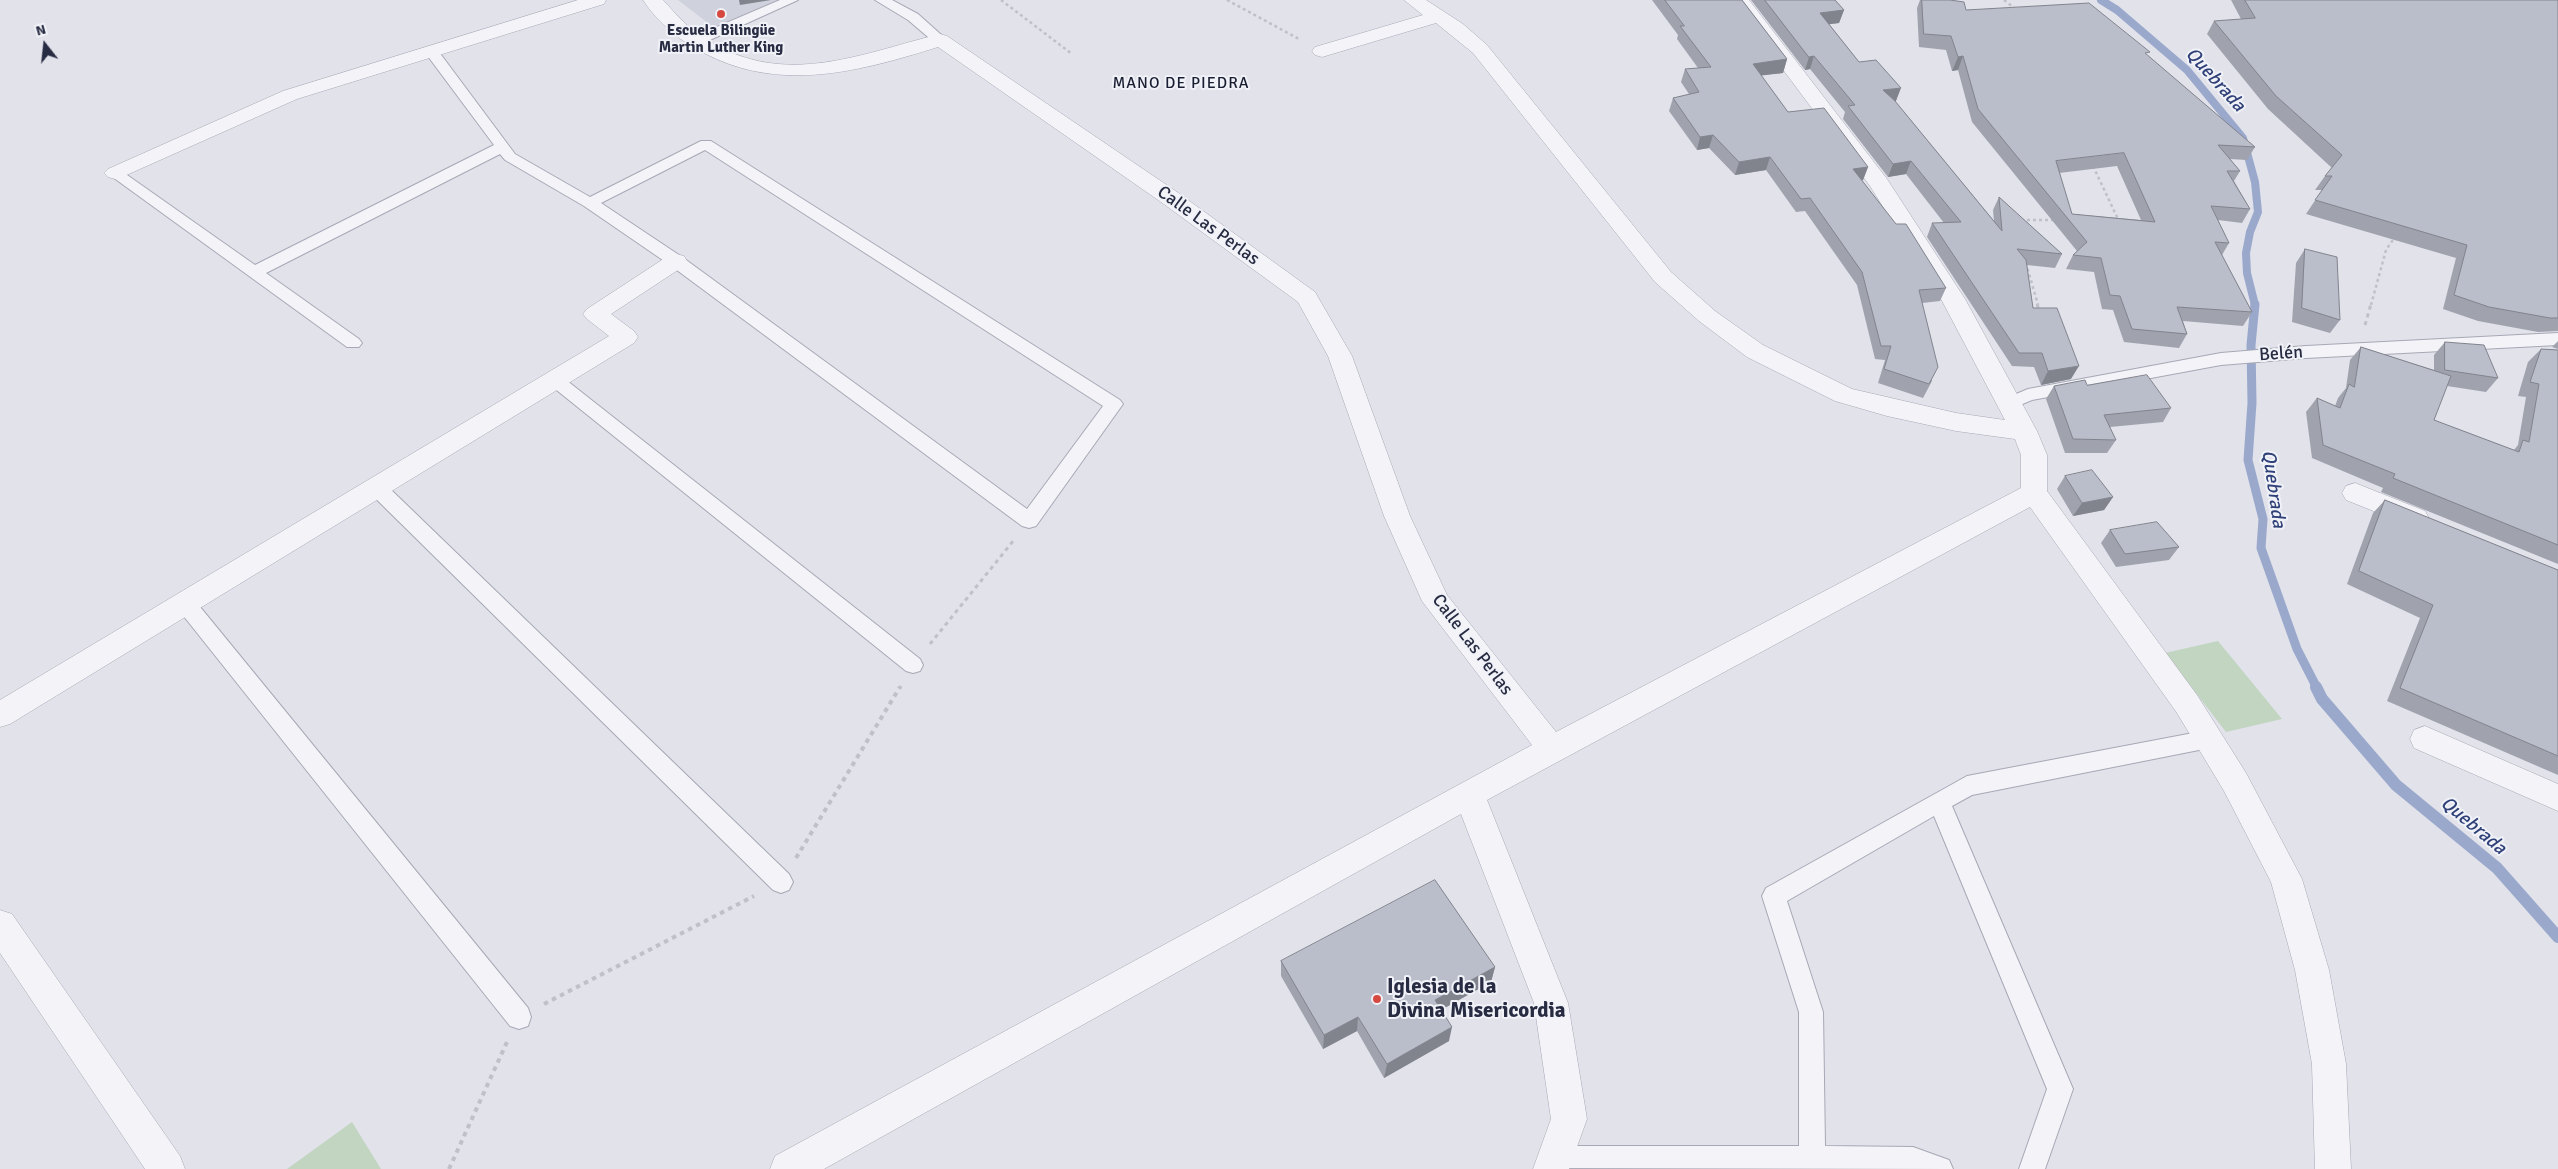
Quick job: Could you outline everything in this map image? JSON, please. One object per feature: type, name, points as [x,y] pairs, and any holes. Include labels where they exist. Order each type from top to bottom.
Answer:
[{"type":"street","points":[[115,173],[290,95],[597,0]]},
{"type":"street","points":[[652,0],[696,41],[743,63],[778,71],[803,72],[857,65],[940,40]]},
{"type":"street","points":[[1413,0],[1439,16],[1480,49],[1663,277],[1707,316],[1755,351],[1844,395],[1887,408],[1956,422],[2024,431]]},
{"type":"street","points":[[1740,0],[1879,184],[1953,298],[2024,431],[2034,455],[2034,493],[2187,704],[2235,782],[2286,879],[2312,970],[2329,1064],[2333,1169]]},
{"type":"street","points":[[1322,51],[1439,16]]},
{"type":"street","name":"Calle Las Perlas","points":[[940,40],[1169,197],[1307,297],[1340,356],[1397,516],[1436,601],[1552,749]]},
{"type":"street","points":[[0,715],[626,337],[594,314],[676,261]]},
{"type":"street","points":[[788,1169],[1469,794],[2034,493]]},
{"type":"street","points":[[2355,493],[2438,527]]},
{"type":"street","points":[[2425,739],[2558,798]]},
{"type":"street","points":[[1469,794],[1551,1003],[1570,1120],[1553,1164]]},
{"type":"street","points":[[0,925],[167,1169]]},
{"type":"lane","points":[[696,41],[791,0]]},
{"type":"lane","points":[[882,0],[913,17],[940,40]]},
{"type":"lane","points":[[432,51],[510,157],[590,203],[676,261],[1029,521],[1114,404],[706,144],[590,203]]},
{"type":"lane","points":[[254,272],[502,147]]},
{"type":"lane","points":[[115,173],[353,343]]},
{"type":"lane","name":"Belén","points":[[2008,404],[2028,394],[2123,375],[2231,358],[2558,339]]},
{"type":"lane","points":[[555,380],[913,665]]},
{"type":"lane","points":[[376,488],[782,882]]},
{"type":"lane","points":[[185,604],[519,1017]]},
{"type":"lane","points":[[1812,1160],[1811,1012],[1774,896],[1967,786],[2208,740]]},
{"type":"lane","points":[[1939,802],[2060,1089],[2032,1169]]},
{"type":"lane","points":[[1553,1164],[1913,1160],[1940,1169]]},
{"type":"path","points":[[1000,0],[1072,54]]},
{"type":"path","points":[[1227,0],[1322,51]]},
{"type":"path","points":[[2004,0],[2020,11]]},
{"type":"path","points":[[2093,164],[2118,219],[2109,219]]},
{"type":"path","points":[[2015,220],[2062,220]]},
{"type":"path","points":[[2358,350],[2386,250],[2396,236]]},
{"type":"path","points":[[2025,260],[2040,311]]},
{"type":"shaded area","name":"Escuela Bilingüe Martin Luther King","points":[[678,0],[780,0],[713,27]]},
{"type":"green space","points":[[2218,641],[2282,719],[2226,732],[2165,653]]},
{"type":"green space","points":[[352,1122],[381,1169],[287,1169]]},
{"type":"building","points":[[1665,0],[1742,0],[1787,59],[1753,64],[1788,112],[1824,108],[1868,167],[1853,169],[1896,224],[1906,224],[1946,288],[1919,290],[1938,367],[1929,384],[1884,369],[1891,346],[1881,346],[1862,272],[1810,198],[1801,199],[1770,157],[1739,162],[1713,135],[1700,137],[1673,98],[1699,92],[1685,69],[1711,67],[1680,26],[1684,26]]},
{"type":"building","points":[[1765,0],[1835,0],[1844,10],[1820,13],[1859,62],[1876,60],[1901,88],[1883,90],[1895,101],[2002,231],[1999,197],[2062,254],[2017,249],[2026,260],[2033,308],[2057,308],[2079,366],[2048,371],[2042,353],[2019,353],[1932,223],[1961,222],[1911,161],[1893,164],[1848,106],[1855,105],[1814,56],[1809,57]]},
{"type":"building","points":[[1922,0],[1964,2],[1966,10],[2089,3],[2150,52],[2145,53],[2255,147],[2218,145],[2240,171],[2227,171],[2250,209],[2211,206],[2229,243],[2215,242],[2252,312],[2177,307],[2187,334],[2132,329],[2120,296],[2110,295],[2101,258],[2073,255],[2087,242],[1978,109],[1963,56],[1958,57],[1951,36],[1924,34]],"holes":[[[2124,153],[2155,222],[2072,214],[2056,161]]]},
{"type":"building","points":[[2245,0],[2558,0],[2558,318],[2489,307],[2454,295],[2467,245],[2315,200],[2332,176],[2325,176],[2342,155],[2276,96],[2214,21],[2255,18]]},
{"type":"building","points":[[2305,249],[2337,257],[2340,320],[2302,308]]},
{"type":"building","points":[[2445,342],[2484,345],[2498,378],[2445,370]]},
{"type":"building","points":[[2361,347],[2451,376],[2434,420],[2519,452],[2523,440],[2529,442],[2539,384],[2530,382],[2541,349],[2558,350],[2558,545],[2393,478],[2395,474],[2323,445],[2317,398],[2340,408],[2349,384],[2354,387]]},
{"type":"building","points":[[2147,375],[2171,408],[2104,415],[2116,440],[2073,439],[2054,386],[2085,380],[2087,385]]},
{"type":"building","points":[[2092,470],[2113,497],[2082,503],[2065,476]]},
{"type":"building","points":[[2385,500],[2558,570],[2558,756],[2400,688],[2433,605],[2359,571]]},
{"type":"building","points":[[2157,522],[2179,547],[2125,554],[2110,530]]},
{"type":"building","name":"Iglesia de la Divina Misericordia","points":[[1435,880],[1495,967],[1435,1000],[1452,1027],[1387,1064],[1358,1017],[1324,1035],[1281,961]]},
{"type":"waterway","name":"Quebrada","points":[[2101,0],[2117,10],[2187,70],[2243,138],[2255,182],[2258,212],[2250,232],[2246,253],[2247,273],[2255,305]]},
{"type":"waterway","name":"Quebrada","points":[[2255,305],[2251,345],[2252,403],[2248,460],[2263,519],[2261,548],[2297,649],[2317,688]]},
{"type":"waterway","name":"Quebrada","points":[[2316,687],[2322,699],[2396,785],[2497,868],[2558,937]]},
{"type":"place","name":"Escuela Bilingüe Martin Luther King","points":[[721,14]]},
{"type":"place","name":"Iglesia de la Divina Misericordia","points":[[1377,999]]},
{"type":"district","name":"MANO DE PIEDRA","points":[[1181,84]]}]
